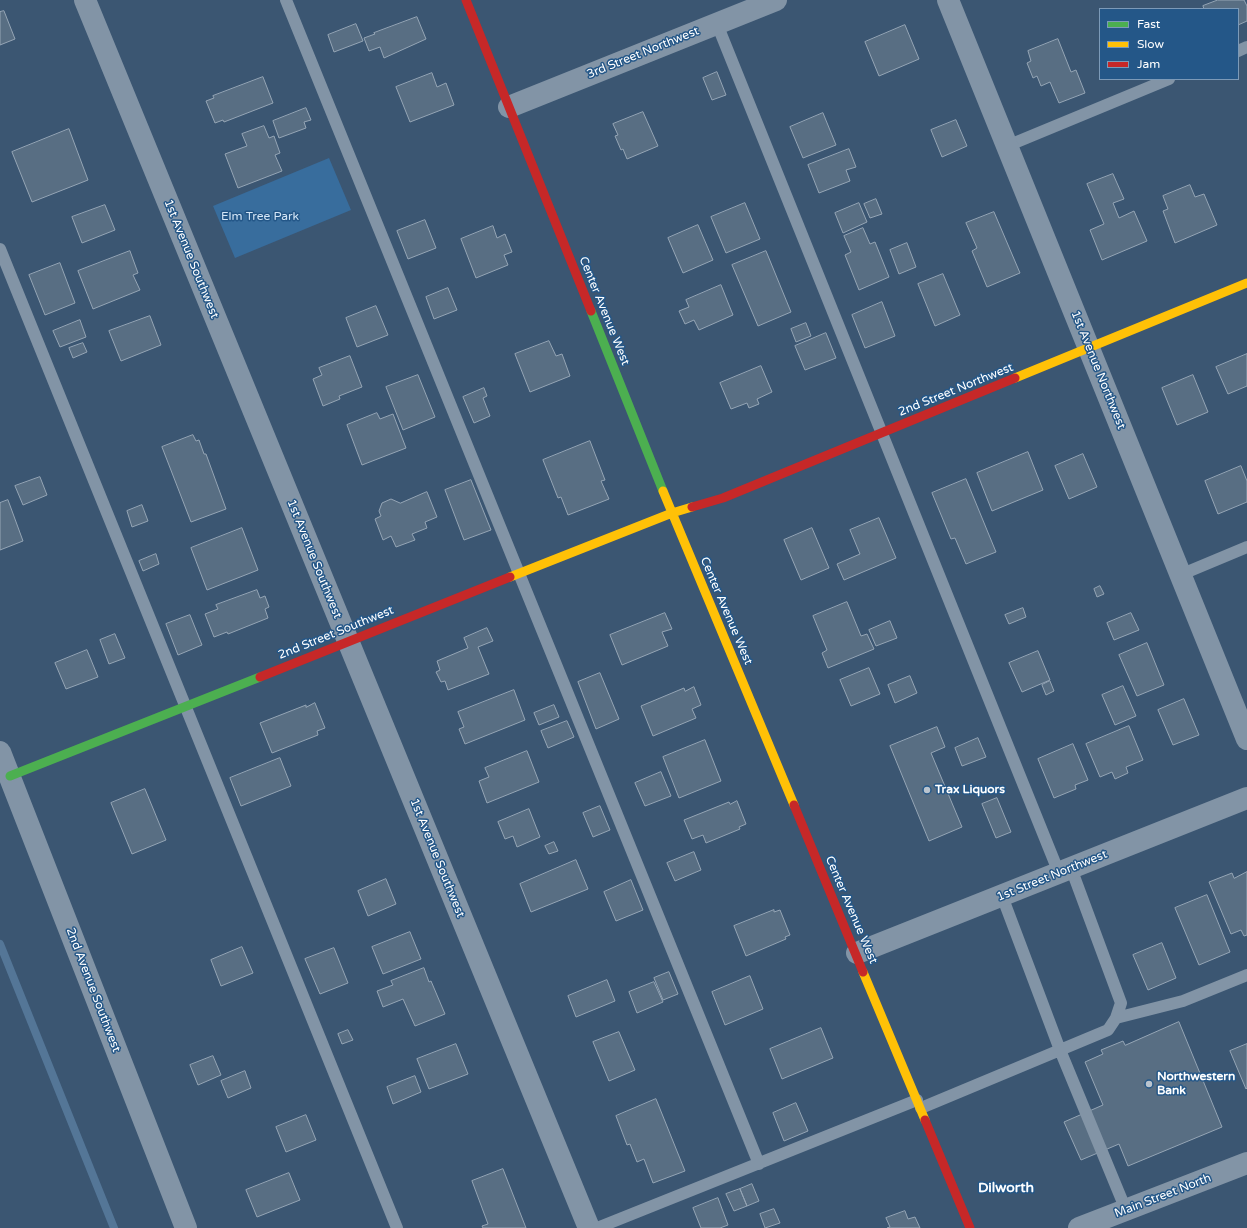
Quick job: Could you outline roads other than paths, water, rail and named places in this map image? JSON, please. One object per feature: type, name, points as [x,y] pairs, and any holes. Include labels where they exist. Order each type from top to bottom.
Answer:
[{"type":"street","name":"1st Avenue Southwest","points":[[85,0],[590,1228]]},
{"type":"street","name":"Center Avenue West","points":[[466,0],[672,512],[970,1228]]},
{"type":"street","name":"3rd Street Northwest","points":[[509,107],[776,0]]},
{"type":"street","name":"1st Avenue Northwest","points":[[948,0],[1247,739]]},
{"type":"street","name":"2nd Street Northwest","points":[[672,512],[723,498],[1247,283]]},
{"type":"street","name":"2nd Street Southwest","points":[[10,776],[672,512]]},
{"type":"street","name":"2nd Avenue Southwest","points":[[0,752],[186,1228]]},
{"type":"street","name":"1st Street Northwest","points":[[857,954],[1247,798]]},
{"type":"street","name":"Main Street North","points":[[1079,1228],[1247,1163]]},
{"type":"lane","points":[[286,0],[759,1164]]},
{"type":"lane","points":[[597,1228],[759,1164],[1060,1050],[1108,1030],[1116,1018],[1121,1003],[882,433],[717,24]]},
{"type":"lane","points":[[1007,146],[1168,80]]},
{"type":"lane","points":[[0,249],[397,1228]]},
{"type":"lane","points":[[1180,575],[1247,547]]},
{"type":"lane","points":[[1002,896],[1060,1050],[1126,1210]]},
{"type":"lane","points":[[1116,1018],[1183,1001],[1247,976]]},
{"type":"waterway","points":[[0,944],[114,1228]]},
{"type":"place","name":"Trax Liquors","points":[[927,790]]},
{"type":"place","name":"Northwestern Bank","points":[[1149,1084]]},
{"type":"district","name":"Dilworth","points":[[1006,1188]]},
{"type":"park label","name":"Elm Tree Park","points":[[260,217]]}]
